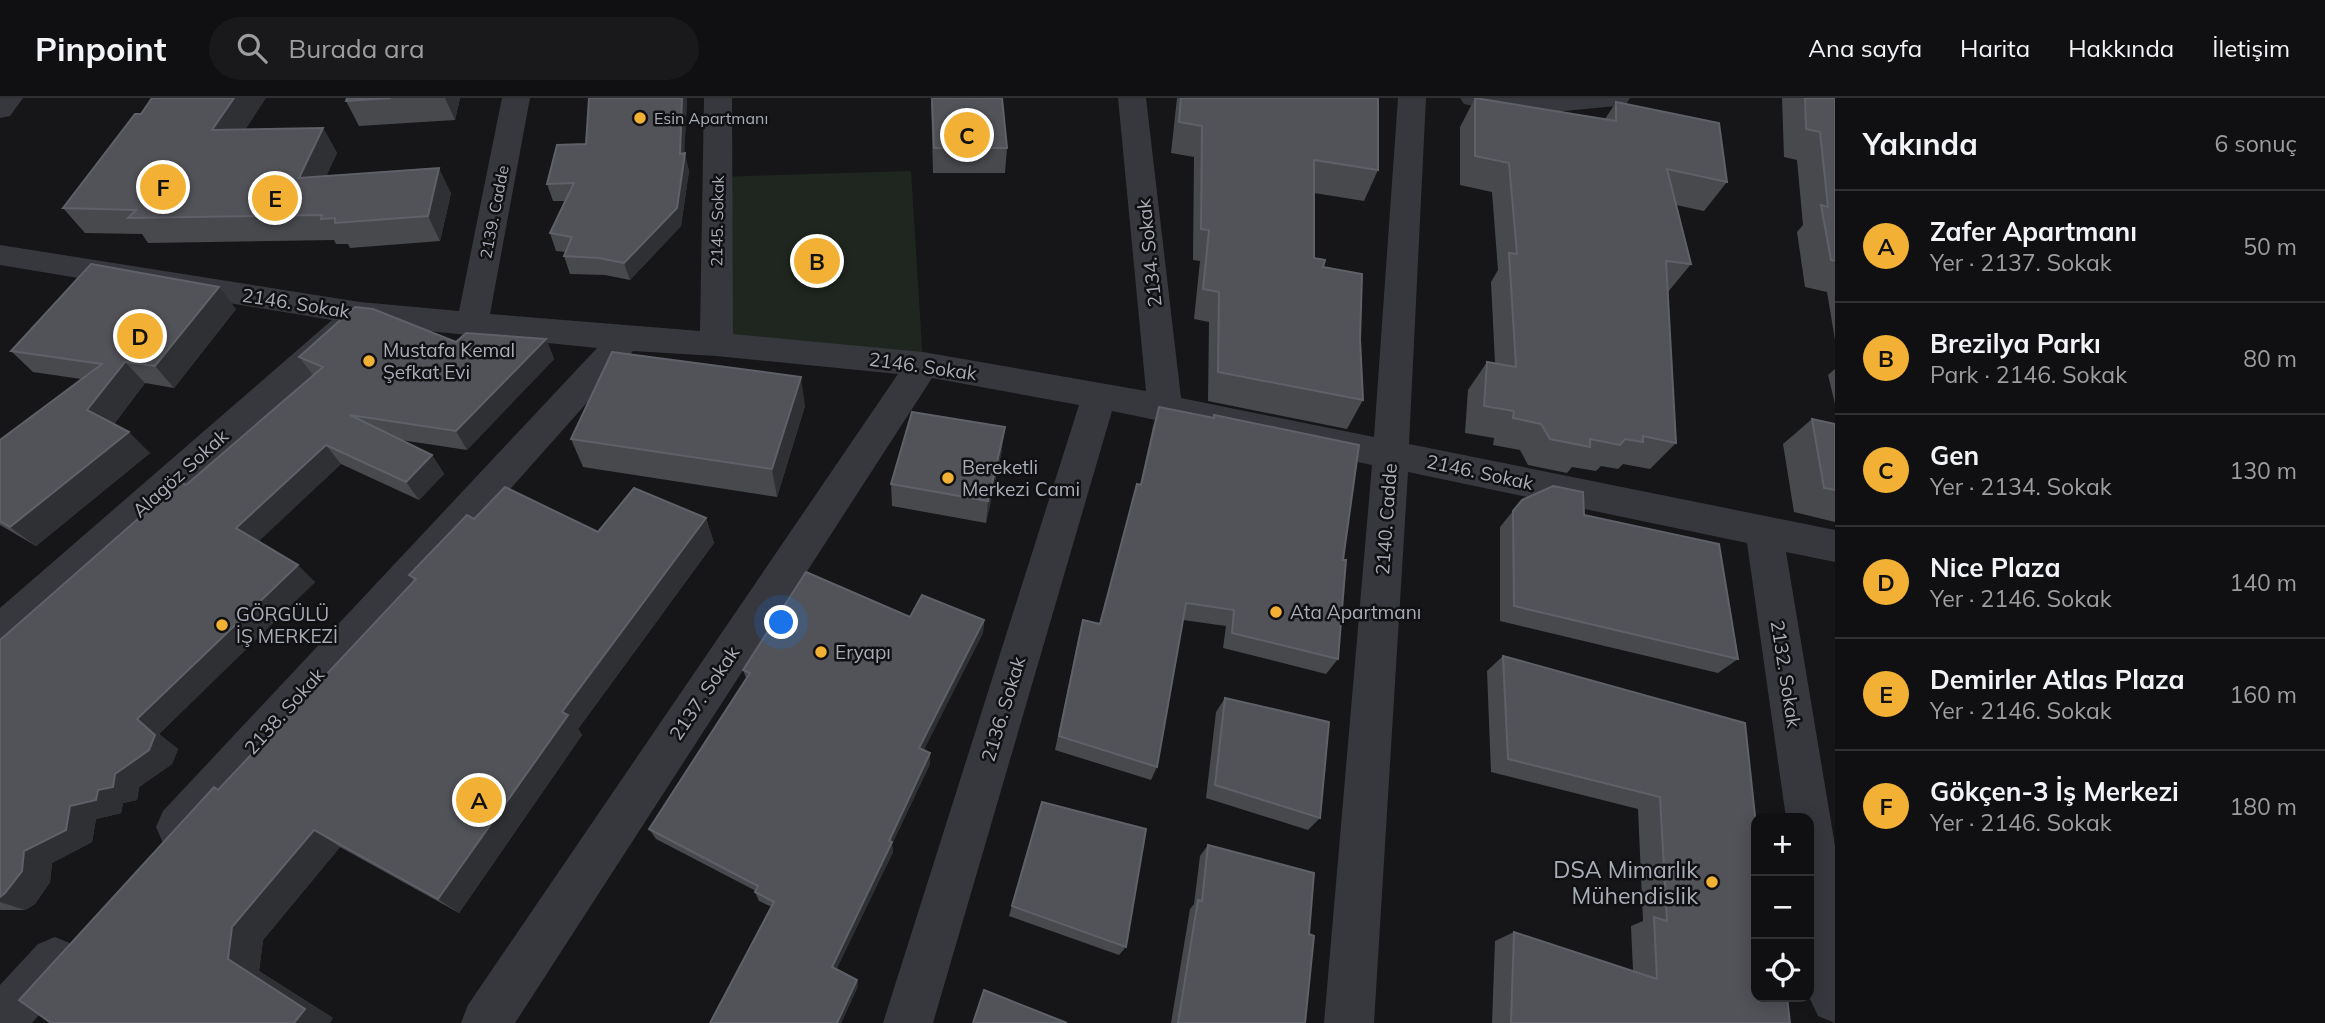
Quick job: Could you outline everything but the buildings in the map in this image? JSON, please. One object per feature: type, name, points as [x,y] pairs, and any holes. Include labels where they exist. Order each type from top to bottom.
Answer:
[{"type":"street","points":[[0,110],[9,98]]},
{"type":"street","name":"2139. Cadde","points":[[472,325],[516,98]]},
{"type":"street","name":"2145. Sokak","points":[[716,344],[718,98]]},
{"type":"street","name":"2134. Sokak","points":[[1132,98],[1165,408]]},
{"type":"street","name":"2140. Cadde","points":[[1349,1023],[1391,454],[1412,98]]},
{"type":"street","points":[[1474,98],[1544,105],[1616,98]]},
{"type":"street","name":"2146. Sokak","points":[[0,255],[55,264],[144,267],[360,313],[923,364],[1165,408],[1835,546]]},
{"type":"street","points":[[32,293],[55,264]]},
{"type":"street","name":"Alagöz Sokak","points":[[0,634],[360,313]]},
{"type":"street","name":"2138. Sokak","points":[[149,859],[625,339]]},
{"type":"street","name":"2137. Sokak","points":[[486,1023],[923,364]]},
{"type":"street","name":"2136. Sokak","points":[[908,1023],[1098,396]]},
{"type":"street","name":"2132. Sokak","points":[[1764,531],[1807,813]]},
{"type":"street","points":[[1814,858],[1835,999]]},
{"type":"street","points":[[0,1022],[84,930]]},
{"type":"shaded area","points":[[911,171],[923,364],[716,344],[717,177]]},
{"type":"place","name":"Esin Apartmanı","points":[[640,118]]},
{"type":"place","name":"Gen","points":[[967,135]]},
{"type":"place","name":"Gökçen-3 İş Merkezi","points":[[163,187]]},
{"type":"place","name":"Demirler Atlas Plaza","points":[[275,198]]},
{"type":"place","name":"Brezilya Parkı","points":[[817,261]]},
{"type":"place","name":"Nice Plaza","points":[[140,336]]},
{"type":"place","name":"Mustafa Kemal Şefkat Evi","points":[[369,361]]},
{"type":"place","name":"Bereketli Merkezi Cami","points":[[948,478]]},
{"type":"place","name":"Ata Apartmanı","points":[[1276,612]]},
{"type":"place","name":"GÖRGÜLÜ İŞ MERKEZİ","points":[[222,625]]},
{"type":"place","name":"Eryapı","points":[[821,652]]},
{"type":"place","name":"Zafer Apartmanı","points":[[479,800]]},
{"type":"place","name":"DSA Mimarlık Mühendislik","points":[[1712,882]]}]
